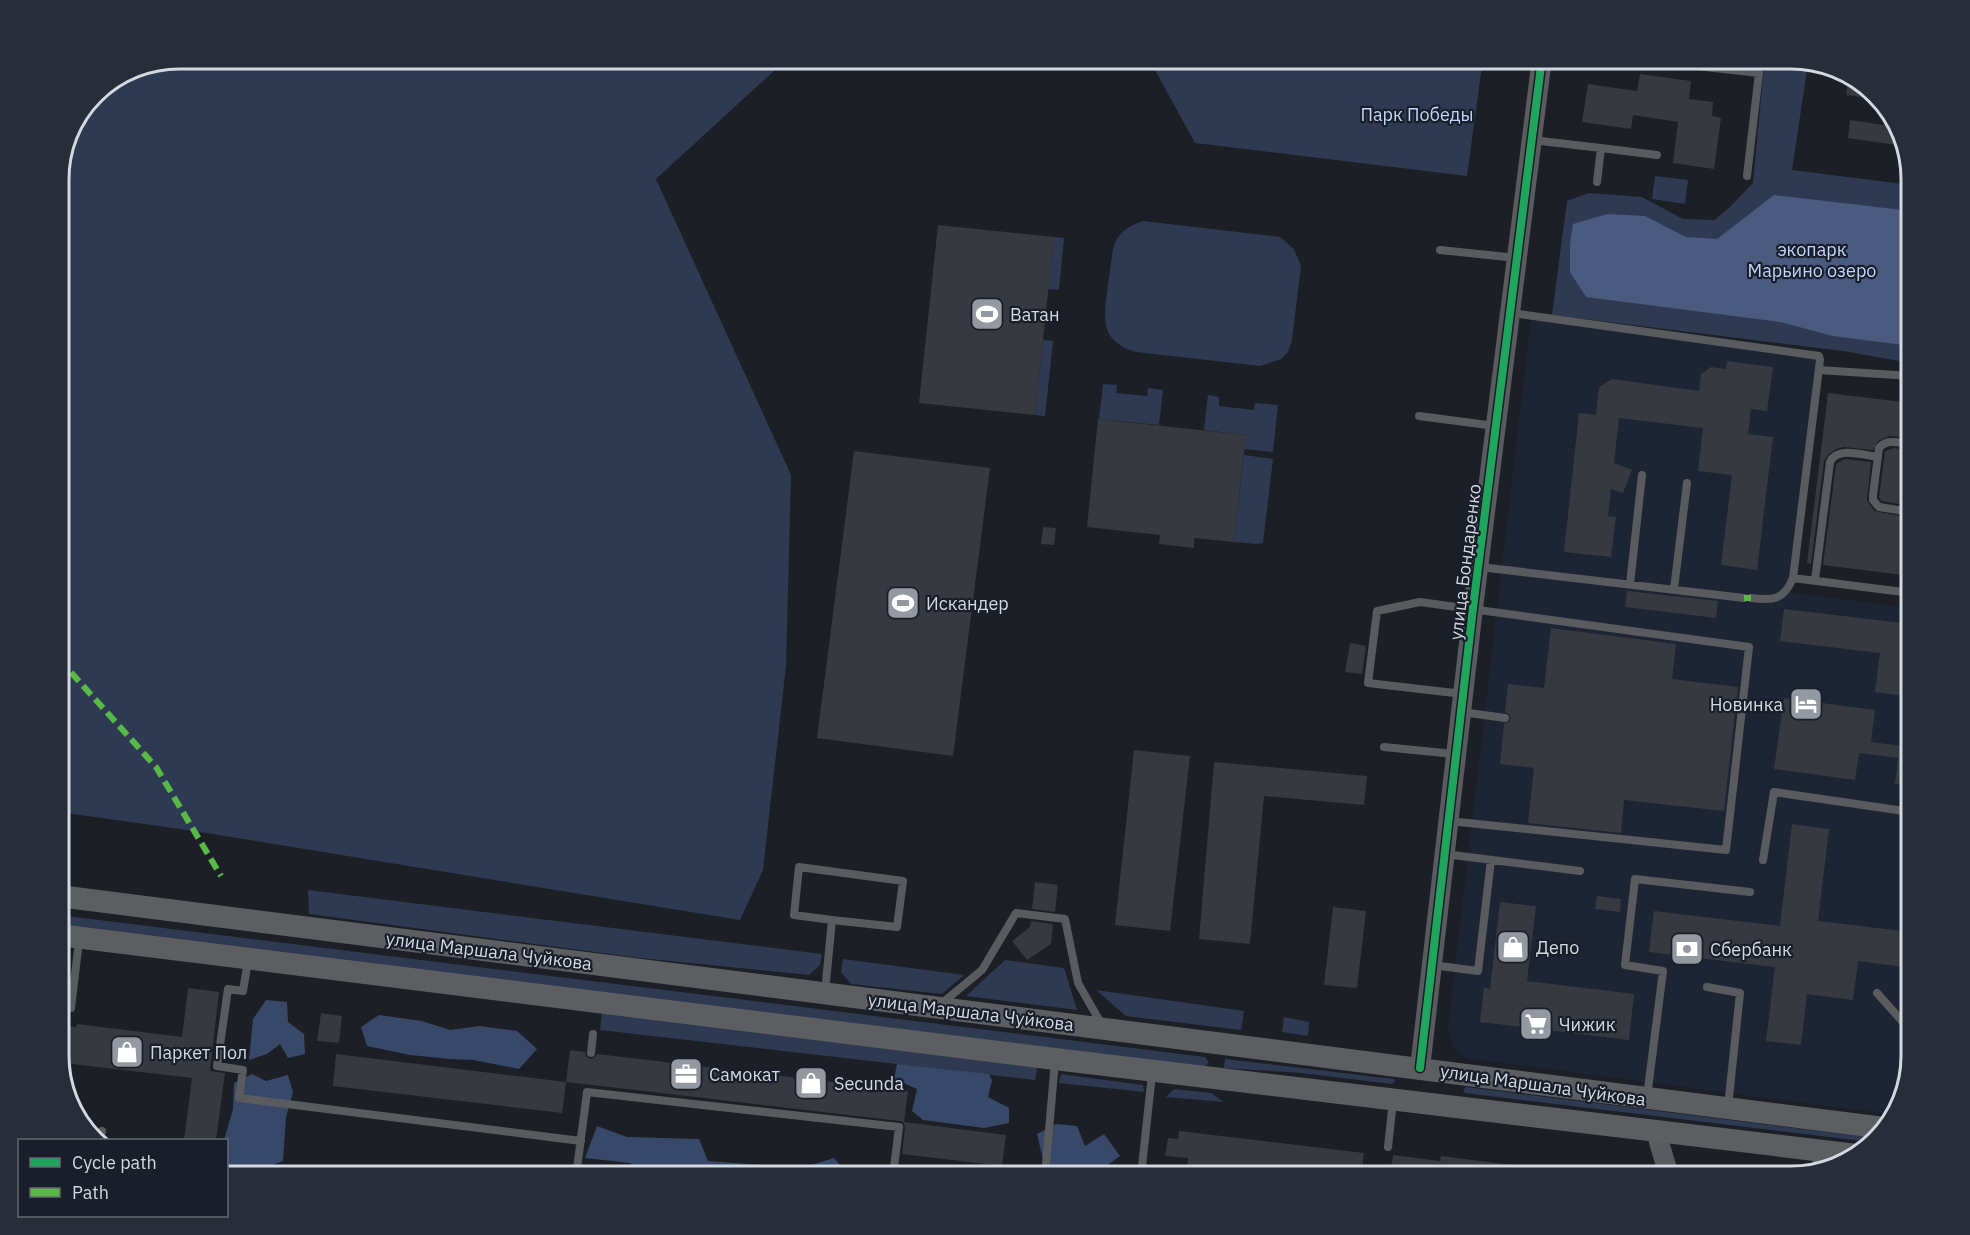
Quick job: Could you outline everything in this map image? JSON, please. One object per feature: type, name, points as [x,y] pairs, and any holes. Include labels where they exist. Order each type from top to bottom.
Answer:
[{"type":"main road","name":"улица Маршала Чуйкова","points":[[69,897],[1875,1127]]},
{"type":"main road","name":"улица Маршала Чуйкова","points":[[69,936],[1660,1132],[1823,1159]]},
{"type":"main road","points":[[1206,1076],[1211,1063],[1209,1042]]},
{"type":"main road","name":"улица Бондаренко","points":[[1404,1100],[1420,1068]]},
{"type":"street","name":"улица Бондаренко","points":[[1420,1068],[1464,703],[1473,608],[1519,258],[1541,69]]},
{"type":"street","points":[[1660,1132],[1659,1142],[1666,1166]]},
{"type":"lane","points":[[1723,69],[1759,73],[1747,176]]},
{"type":"lane","points":[[1532,140],[1657,155]]},
{"type":"lane","points":[[1597,182],[1601,148]]},
{"type":"lane","points":[[1440,250],[1519,258]]},
{"type":"lane","points":[[1479,566],[1768,601],[1778,597],[1790,587],[1793,578],[1820,360],[1816,355],[1511,313]]},
{"type":"lane","points":[[1818,370],[1901,375]]},
{"type":"lane","points":[[1419,416],[1497,426]]},
{"type":"lane","points":[[1901,444],[1884,443],[1879,448],[1873,495],[1875,503],[1884,509],[1901,511]]},
{"type":"lane","points":[[1815,580],[1832,457],[1843,452],[1878,457]]},
{"type":"lane","points":[[1630,584],[1642,475]]},
{"type":"lane","points":[[1674,589],[1687,483]]},
{"type":"lane","points":[[1793,578],[1901,591]]},
{"type":"lane","points":[[1449,821],[1726,850],[1749,647],[1420,602],[1377,611],[1368,683],[1464,703],[1504,718]]},
{"type":"lane","points":[[1384,747],[1458,754]]},
{"type":"lane","points":[[1763,860],[1774,792],[1901,811]]},
{"type":"lane","points":[[1445,854],[1580,871]]},
{"type":"lane","points":[[1432,965],[1478,971],[1491,860]]},
{"type":"lane","points":[[799,867],[903,881],[897,927],[832,920],[794,915],[799,867]]},
{"type":"lane","points":[[1647,1099],[1663,971],[1625,965],[1635,879],[1750,892]]},
{"type":"lane","points":[[936,1008],[982,970],[1016,913],[1065,919],[1078,983],[1104,1029]]},
{"type":"lane","points":[[825,993],[832,920]]},
{"type":"lane","points":[[69,936],[70,1008]]},
{"type":"lane","points":[[248,958],[243,991],[228,989],[217,1066],[243,1070],[239,1098],[581,1142]]},
{"type":"lane","points":[[1707,987],[1740,993],[1728,1109]]},
{"type":"lane","points":[[1877,993],[1901,1020]]},
{"type":"lane","points":[[591,1053],[593,1034]]},
{"type":"lane","points":[[1046,1166],[1055,1058]]},
{"type":"lane","points":[[1142,1166],[1153,1070]]},
{"type":"lane","points":[[577,1166],[588,1088],[899,1127],[894,1166]]},
{"type":"lane","points":[[1388,1147],[1404,1100]]},
{"type":"shaded area","name":"экопарк Марьино озеро","points":[[1774,195],[1901,210],[1901,345],[1833,336],[1780,322],[1586,297],[1570,272],[1573,224],[1607,214],[1645,216],[1686,237],[1717,239]]},
{"type":"shaded area","points":[[1531,318],[1818,358],[1788,592],[1901,607],[1901,1056],[1897,1085],[1886,1111],[1884,1113],[1465,1058],[1455,1049],[1448,1026]]},
{"type":"shaded area","points":[[266,1000],[287,1002],[288,1022],[304,1034],[305,1054],[288,1058],[280,1044],[267,1054],[249,1060],[253,1019]]},
{"type":"shaded area","points":[[379,1015],[422,1021],[450,1030],[479,1026],[517,1031],[537,1049],[519,1069],[473,1060],[410,1055],[367,1046],[361,1027]]},
{"type":"shaded area","points":[[897,1064],[989,1074],[992,1080],[988,1097],[1009,1108],[1009,1123],[984,1128],[923,1120],[912,1111],[917,1089],[894,1079]]},
{"type":"shaded area","points":[[252,1074],[266,1081],[288,1075],[293,1092],[286,1117],[283,1161],[269,1166],[228,1166],[228,1139],[224,1139],[233,1109],[234,1083]]},
{"type":"shaded area","points":[[1056,1124],[1077,1126],[1085,1146],[1104,1134],[1120,1156],[1106,1166],[1045,1166],[1037,1134]]},
{"type":"shaded area","points":[[597,1126],[627,1137],[699,1139],[708,1161],[774,1166],[633,1166],[630,1163],[585,1158]]},
{"type":"shaded area","points":[[834,1158],[841,1166],[808,1166]]},
{"type":"green space","points":[[179,69],[776,69],[656,179],[791,475],[786,666],[763,870],[740,920],[194,831],[69,813],[69,172],[77,137],[96,106],[118,87],[137,77],[157,71]]},
{"type":"green space","name":"Парк Победы","points":[[1154,69],[1482,69],[1467,176],[1195,143]]},
{"type":"green space","name":"экопарк Марьино озеро","points":[[1764,69],[1807,70],[1792,170],[1901,184],[1901,361],[1843,351],[1552,315],[1567,201],[1589,193],[1642,197],[1683,219],[1715,220],[1753,183]]},
{"type":"green space","points":[[1655,176],[1688,180],[1685,204],[1652,199]]},
{"type":"green space","points":[[1143,221],[1280,237],[1294,249],[1301,266],[1292,340],[1288,352],[1281,359],[1260,366],[1136,352],[1117,343],[1107,330],[1105,322],[1113,249],[1124,231]]},
{"type":"green space","points":[[1054,237],[1064,238],[1059,290],[1048,289]]},
{"type":"green space","points":[[1043,340],[1053,341],[1045,416],[1035,415]]},
{"type":"green space","points":[[1103,384],[1117,385],[1116,393],[1147,396],[1148,388],[1163,390],[1159,425],[1099,419]]},
{"type":"green space","points":[[1208,395],[1219,397],[1219,406],[1254,410],[1255,403],[1278,405],[1273,452],[1244,449],[1246,435],[1204,430]]},
{"type":"green space","points":[[1244,455],[1273,459],[1263,543],[1234,542]]},
{"type":"green space","points":[[308,890],[822,954],[820,965],[809,975],[640,958],[309,914]]},
{"type":"green space","points":[[69,916],[1205,1057],[1209,1063],[1204,1067],[69,925]]},
{"type":"green space","points":[[843,959],[964,975],[942,994],[851,984],[841,972]]},
{"type":"green space","points":[[1005,960],[1064,968],[1077,1010],[966,996]]},
{"type":"green space","points":[[1096,990],[1244,1011],[1241,1030],[1126,1016]]},
{"type":"green space","points":[[602,1010],[1038,1064],[1035,1080],[600,1030]]},
{"type":"green space","points":[[1284,1017],[1309,1022],[1308,1036],[1282,1032]]},
{"type":"green space","points":[[1225,1059],[1395,1081],[1392,1084],[1301,1073],[1224,1068]]},
{"type":"green space","points":[[1061,1074],[1143,1085],[1144,1092],[1059,1083]]},
{"type":"green space","points":[[1466,1087],[1865,1137],[1861,1141],[1465,1093],[1463,1090]]},
{"type":"green space","points":[[1174,1089],[1211,1093],[1224,1102],[1166,1097]]},
{"type":"building","points":[[1640,74],[1691,81],[1689,99],[1713,102],[1712,116],[1721,118],[1714,169],[1673,163],[1678,122],[1633,115],[1631,129],[1582,122],[1588,84],[1637,91]]},
{"type":"building","points":[[1847,85],[1866,98],[1846,95]]},
{"type":"building","points":[[1850,120],[1887,125],[1896,145],[1848,138]]},
{"type":"building","name":"Ватан","points":[[938,225],[1054,237],[1035,415],[919,403]]},
{"type":"building","points":[[1727,361],[1773,367],[1767,411],[1751,409],[1748,434],[1773,437],[1757,570],[1721,565],[1732,475],[1698,471],[1703,428],[1619,418],[1614,463],[1632,470],[1623,493],[1611,489],[1608,516],[1616,517],[1611,557],[1564,552],[1579,413],[1596,415],[1599,387],[1612,379],[1699,391],[1701,374],[1711,367],[1726,369]]},
{"type":"building","points":[[1828,393],[1901,402],[1901,437],[1889,436],[1878,441],[1873,450],[1844,447],[1836,449],[1824,461],[1811,564],[1807,563]]},
{"type":"building","points":[[1098,419],[1246,435],[1234,542],[1194,538],[1194,548],[1159,544],[1160,535],[1087,527]]},
{"type":"building","points":[[1901,449],[1901,504],[1882,501],[1879,498],[1885,451]]},
{"type":"building","name":"Искандер","points":[[854,451],[990,468],[953,756],[817,738]]},
{"type":"building","points":[[1845,459],[1871,462],[1867,500],[1874,511],[1901,516],[1901,575],[1823,565],[1836,464]]},
{"type":"building","points":[[1043,527],[1056,528],[1054,545],[1041,544]]},
{"type":"building","points":[[1627,591],[1718,601],[1716,618],[1625,607]]},
{"type":"building","points":[[1784,609],[1901,623],[1901,696],[1875,692],[1880,653],[1780,641]]},
{"type":"building","points":[[1551,628],[1676,644],[1672,679],[1738,687],[1724,811],[1624,800],[1621,833],[1528,823],[1534,768],[1500,764],[1504,724],[1511,718],[1505,712],[1508,684],[1544,688]]},
{"type":"building","points":[[1350,643],[1366,646],[1362,674],[1345,672]]},
{"type":"building","name":"Новинка","points":[[1784,698],[1875,710],[1871,742],[1901,746],[1901,785],[1895,784],[1898,758],[1859,753],[1855,780],[1774,769]]},
{"type":"building","points":[[1134,750],[1190,756],[1170,931],[1115,925]]},
{"type":"building","points":[[1214,762],[1367,776],[1364,805],[1264,796],[1250,944],[1199,939]]},
{"type":"building","points":[[1792,824],[1829,829],[1818,921],[1901,931],[1901,967],[1858,961],[1853,1000],[1807,994],[1801,1045],[1766,1041],[1775,967],[1649,952],[1654,911],[1780,926]]},
{"type":"building","points":[[1035,882],[1058,885],[1055,912],[1032,909]]},
{"type":"building","points":[[1597,896],[1621,899],[1620,912],[1595,909]]},
{"type":"building","points":[[1500,902],[1536,906],[1527,981],[1634,994],[1629,1040],[1480,1022],[1484,988],[1490,989]]},
{"type":"building","points":[[1333,907],[1366,911],[1357,988],[1324,985]]},
{"type":"building","points":[[1031,921],[1053,924],[1051,944],[1027,960],[1012,941],[1030,927]]},
{"type":"building","points":[[188,988],[219,992],[210,1071],[225,1073],[216,1139],[184,1139],[192,1078],[72,1064],[71,1075],[69,1026],[76,1027],[77,1024],[182,1037]]},
{"type":"building","points":[[321,1013],[342,1016],[339,1043],[317,1041]]},
{"type":"building","points":[[570,1050],[585,1052],[590,1059],[597,1054],[908,1091],[904,1122],[1006,1135],[1002,1166],[902,1154],[905,1127],[900,1121],[566,1082]]},
{"type":"building","points":[[336,1054],[566,1082],[562,1113],[333,1086]]},
{"type":"building","points":[[1179,1131],[1364,1153],[1362,1166],[1187,1166],[1188,1158],[1165,1156],[1168,1138],[1178,1139]]},
{"type":"building","points":[[1393,1155],[1440,1161],[1441,1156],[1521,1166],[1391,1166]]},
{"type":"marked path","points":[[1744,598],[1751,598]]},
{"type":"marked path","points":[[69,670],[156,767],[221,876]]},
{"type":"cycle path","points":[[1420,1068],[1473,608],[1541,69]]},
{"type":"place","name":"Ватан","points":[[987,314]]},
{"type":"place","name":"Искандер","points":[[903,603]]},
{"type":"place","name":"Новинка","points":[[1806,704]]},
{"type":"place","name":"Депо","points":[[1513,947]]},
{"type":"place","name":"Сбербанк","points":[[1687,949]]},
{"type":"place","name":"Чижик","points":[[1536,1024]]},
{"type":"place","name":"Паркет Пол","points":[[127,1052]]},
{"type":"place","name":"Самокат","points":[[686,1074]]},
{"type":"place","name":"Secunda","points":[[811,1083]]}]
